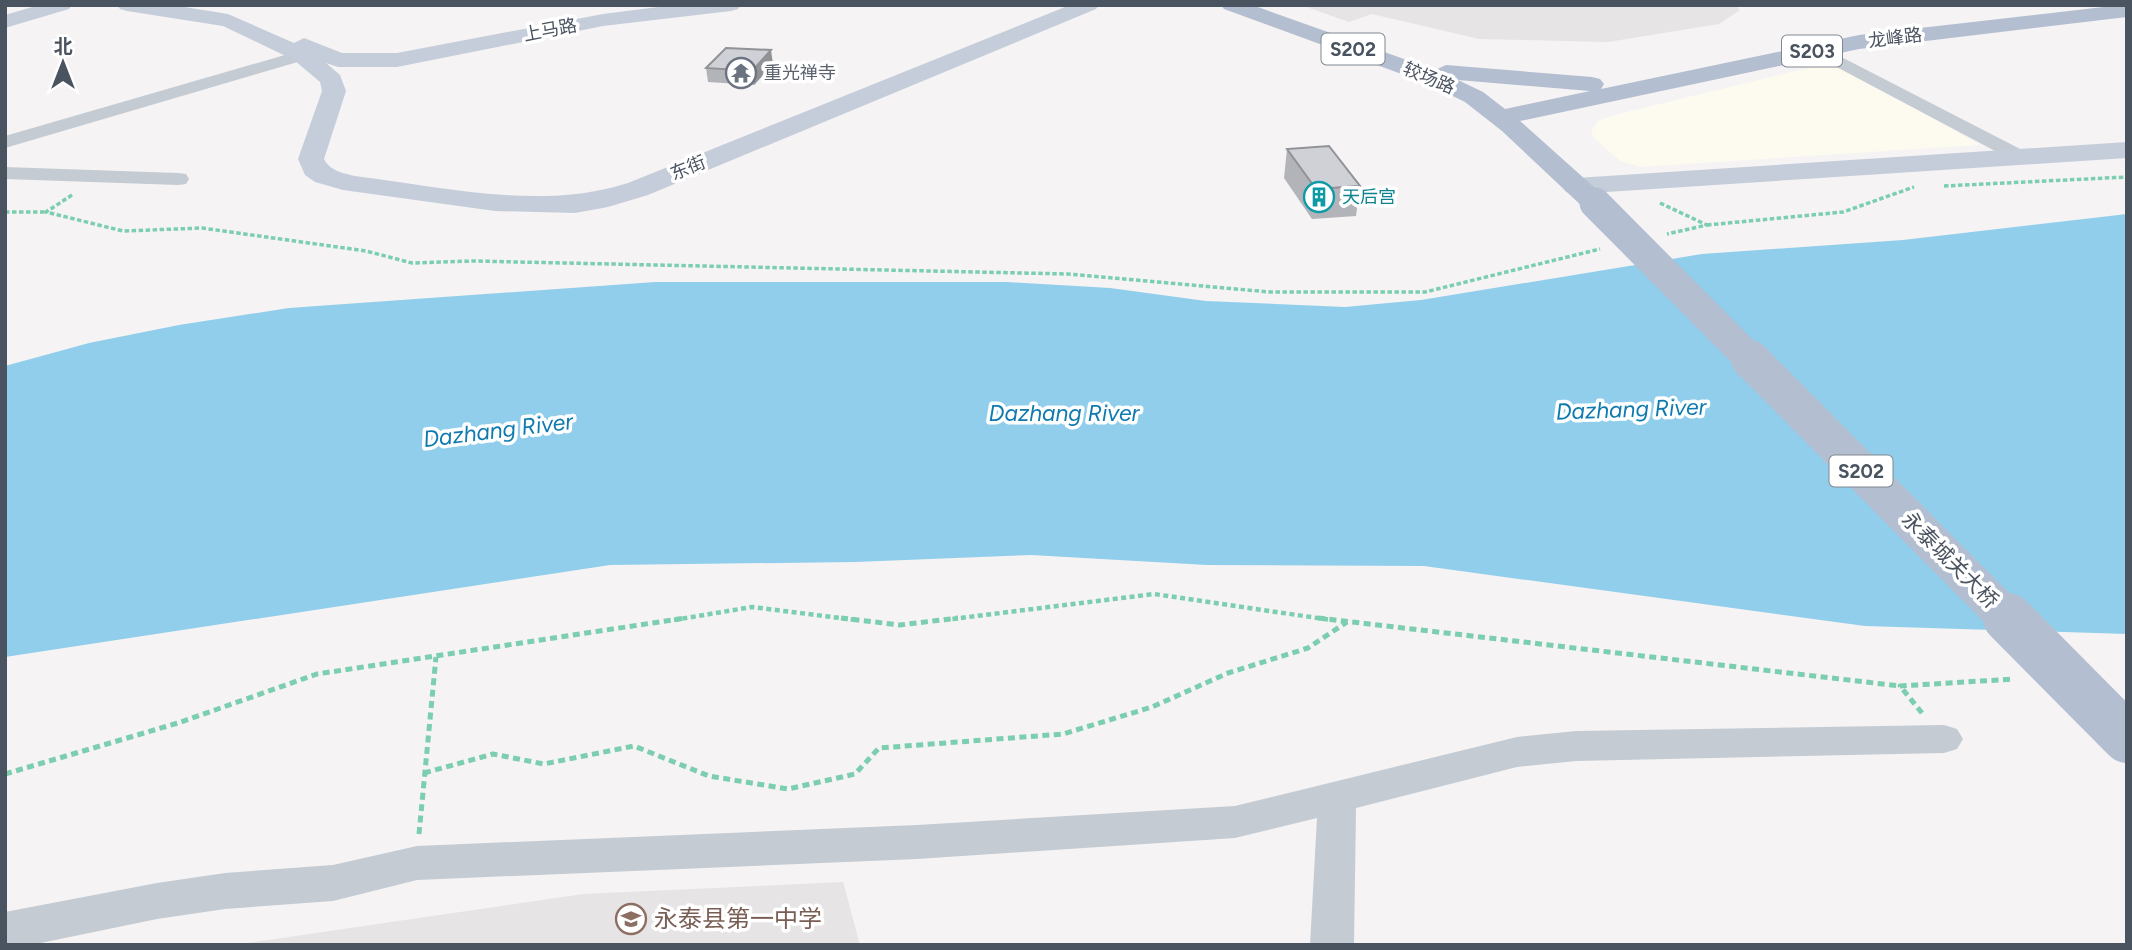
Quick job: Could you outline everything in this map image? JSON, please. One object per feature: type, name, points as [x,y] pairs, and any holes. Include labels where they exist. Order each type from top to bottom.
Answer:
[{"type":"main road","name":"较场路","points":[[1231,5],[1434,78],[1474,97],[1504,112],[1603,191]]},
{"type":"main road","name":"较场路","points":[[1260,5],[1446,72],[1490,94],[1504,112]]},
{"type":"main road","name":"龙峰路","points":[[1504,112],[1604,84],[1821,38],[2104,5]]},
{"type":"main road","name":"龙峰路","points":[[1504,112],[1884,39],[2127,11]]},
{"type":"main road","points":[[1446,72],[1534,82],[1604,84]]},
{"type":"main road","name":"永泰城关大桥","points":[[1603,191],[2127,701]]},
{"type":"main road","name":"永泰城关大桥","points":[[1603,191],[2127,738]]},
{"type":"street","points":[[5,16],[43,5]]},
{"type":"street","points":[[5,22],[62,5]]},
{"type":"street","points":[[127,5],[218,17],[302,55],[332,80],[334,91],[325,124]]},
{"type":"street","points":[[164,5],[241,14],[338,60],[367,62],[412,58]]},
{"type":"street","name":"上马路","points":[[412,58],[603,20],[731,5]]},
{"type":"street","name":"东街","points":[[325,124],[311,159],[315,169],[325,176],[436,196],[534,205],[607,199],[1089,5]]},
{"type":"street","points":[[1818,50],[2021,157]]},
{"type":"street","points":[[5,142],[302,55]]},
{"type":"street","points":[[374,81],[412,58]]},
{"type":"street","points":[[325,124],[355,98]]},
{"type":"street","points":[[1603,191],[2127,150]]},
{"type":"street","points":[[5,173],[178,179]]},
{"type":"street","points":[[5,931],[211,893],[333,883],[417,863],[917,842],[1235,822],[1517,752],[1576,746],[1944,740]]},
{"type":"street","points":[[1332,945],[1337,797]]},
{"type":"path","points":[[46,212],[103,176]]},
{"type":"path","points":[[1940,186],[2127,177]]},
{"type":"path","points":[[1656,237],[1707,225],[1843,212],[1913,187],[1926,187]]},
{"type":"path","points":[[1603,191],[1667,207],[1707,225]]},
{"type":"path","points":[[5,212],[46,212],[123,230],[202,228],[291,238],[366,251],[412,263],[473,261],[1068,274],[1270,292],[1425,292],[1604,248]]},
{"type":"path","points":[[5,774],[178,723],[317,674],[752,607],[900,625],[1154,594],[1347,622],[1900,686],[2020,679]]},
{"type":"path","points":[[424,773],[493,754],[544,764],[634,746],[709,776],[788,789],[855,774],[879,748],[1063,734],[1152,707],[1228,673],[1308,648],[1347,622]]},
{"type":"path","points":[[417,863],[436,657]]},
{"type":"path","points":[[1900,686],[1944,740]]},
{"type":"shaded area","points":[[1301,5],[1735,5],[1740,10],[1719,24],[1608,42],[1479,39],[1372,14],[1349,22]]},
{"type":"shaded area","points":[[1833,62],[1980,145],[1640,167],[1620,161],[1593,137],[1591,132],[1598,121],[1610,116]]},
{"type":"shaded area","name":"永泰县第一中学","points":[[843,882],[860,945],[234,945],[583,894]]},
{"type":"water","name":"Dazhang River","points":[[2127,214],[2127,634],[1865,626],[1424,566],[1207,565],[1031,555],[855,562],[610,565],[5,657],[5,366],[89,343],[179,325],[289,308],[655,282],[1007,282],[1110,288],[1206,301],[1345,307],[1421,300],[1702,254],[1903,240]]},
{"type":"building","points":[[726,48],[771,50],[752,71],[706,68]]},
{"type":"building","points":[[1329,146],[1360,186],[1316,189],[1287,149]]},
{"type":"place","name":"重光禅寺","points":[[741,73]]},
{"type":"place","name":"天后宫","points":[[1319,197]]},
{"type":"place","name":"永泰县第一中学","points":[[631,919]]}]
